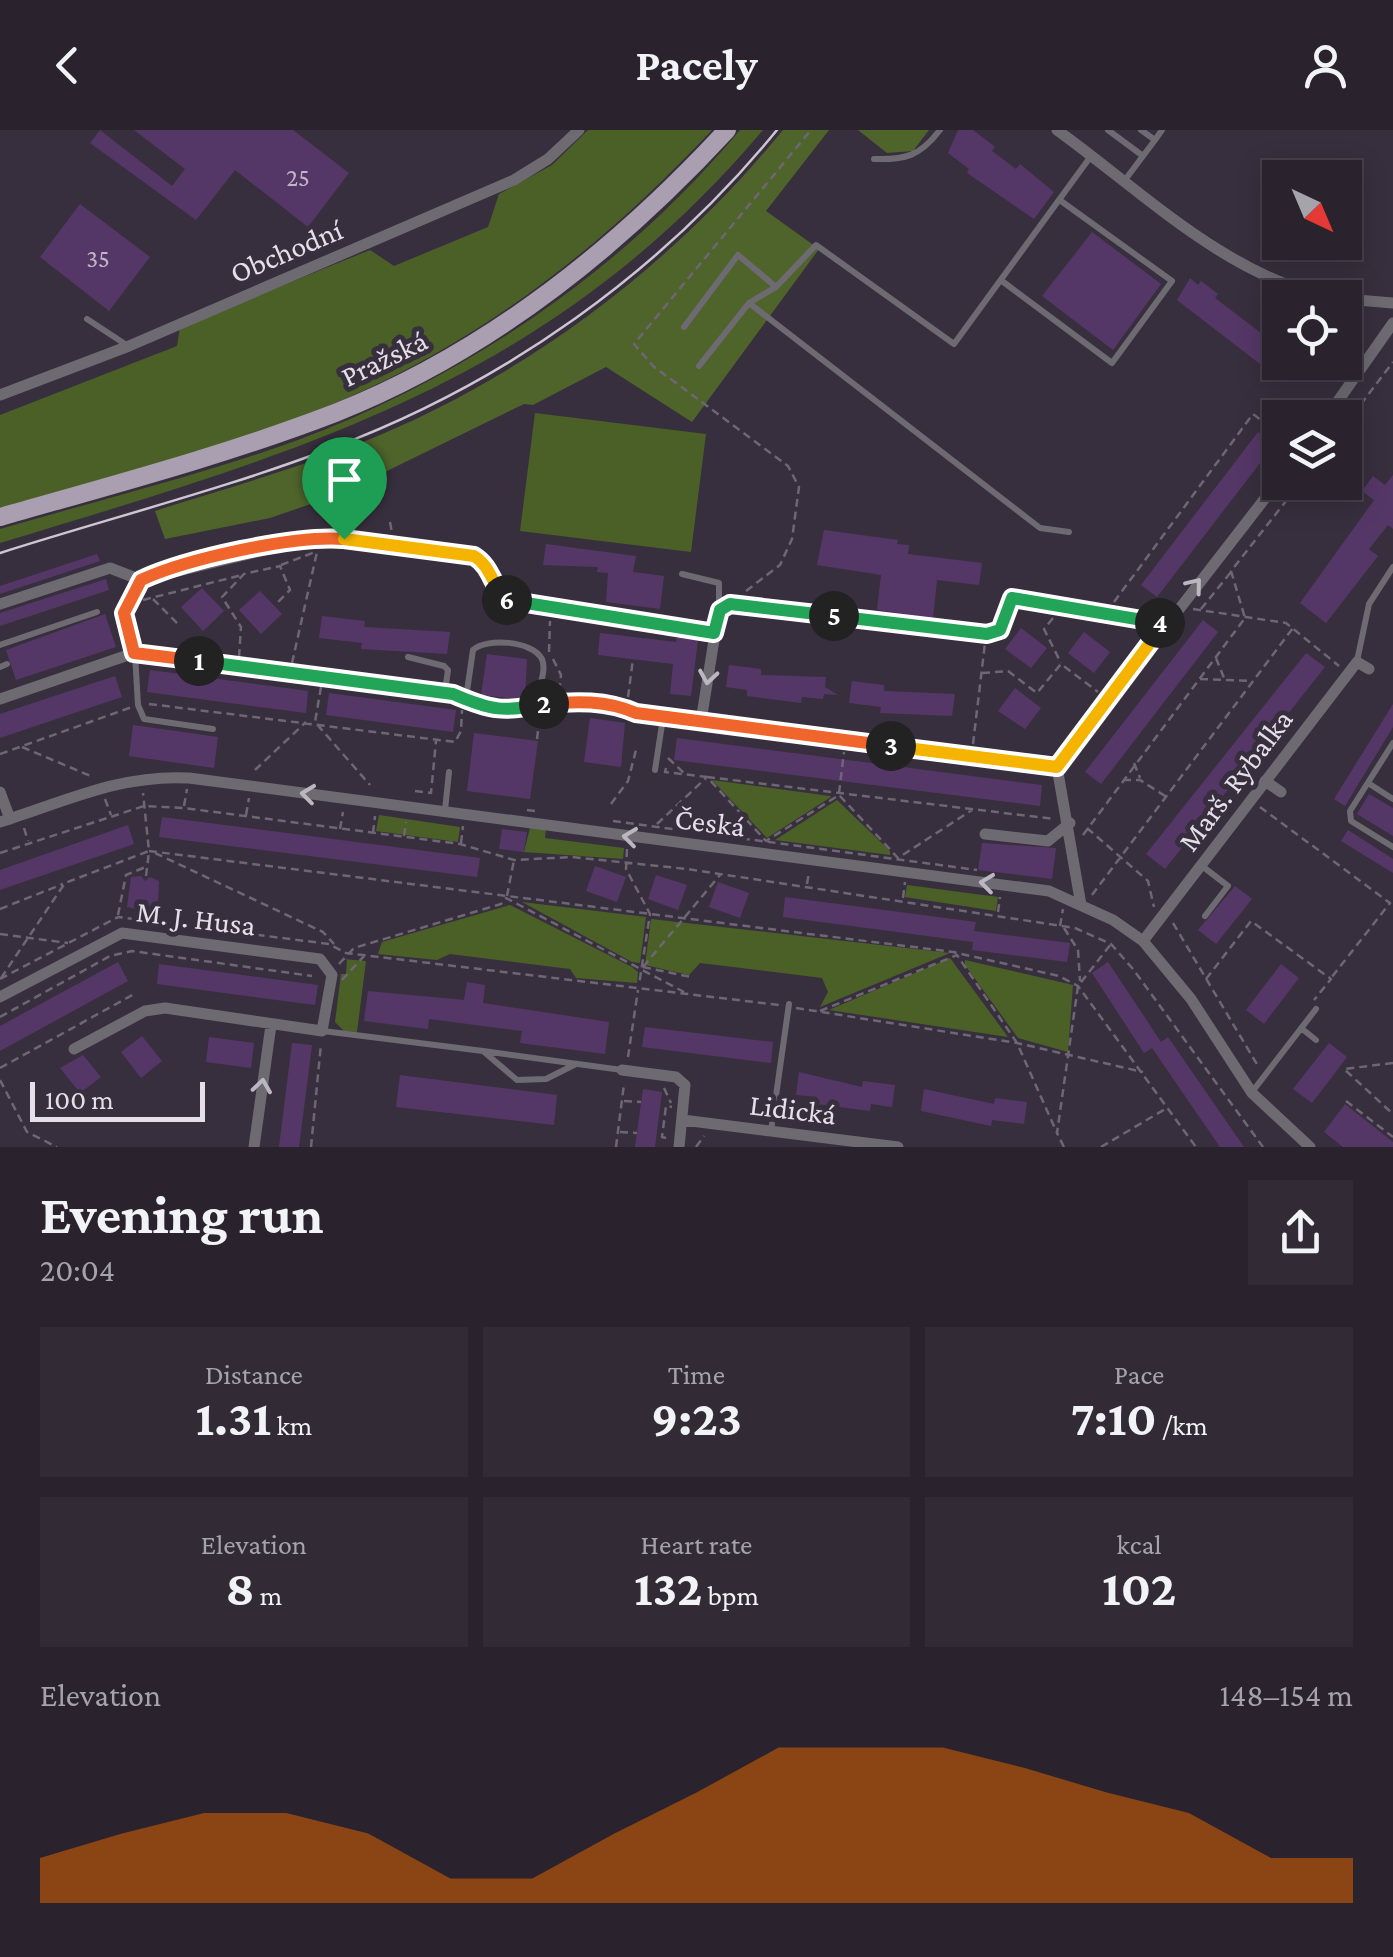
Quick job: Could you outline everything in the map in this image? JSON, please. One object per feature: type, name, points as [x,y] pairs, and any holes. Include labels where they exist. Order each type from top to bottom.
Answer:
[{"type":"main road","name":"Pražská","points":[[0,517],[261,439],[337,412],[446,359],[534,303],[602,251],[726,130]]},
{"type":"street","name":"Obchodní","points":[[0,395],[129,346],[514,180],[548,160],[578,130]]},
{"type":"street","points":[[1057,130],[1239,262],[1272,280]]},
{"type":"street","points":[[1362,300],[1393,303]]},
{"type":"street","points":[[1339,400],[1393,324]]},
{"type":"street","points":[[1086,901],[1057,767],[1263,500]]},
{"type":"street","points":[[0,604],[110,568],[141,580],[318,537],[474,556],[490,570],[499,593],[514,604],[714,633]]},
{"type":"street","points":[[134,653],[124,613],[141,580]]},
{"type":"street","points":[[701,721],[714,633],[725,607],[987,634],[1000,630],[1006,598],[1165,623]]},
{"type":"street","points":[[0,699],[134,653],[445,692],[487,709],[522,712],[539,704],[576,706],[601,700],[663,717],[1057,767]]},
{"type":"street","points":[[1357,662],[1369,669]]},
{"type":"street","name":"Marš. Rybalka","points":[[1144,940],[1357,662]]},
{"type":"street","name":"Česká","points":[[5,820],[136,778],[188,778],[1049,891],[1086,901],[1144,940],[1191,999],[1252,1093],[1310,1147]]},
{"type":"street","points":[[1265,781],[1281,792]]},
{"type":"street","points":[[0,792],[5,820]]},
{"type":"street","points":[[985,834],[1048,841],[1070,823]]},
{"type":"street","name":"M. J. Husa","points":[[0,996],[122,933],[320,959],[334,981]]},
{"type":"street","points":[[74,1049],[155,1009],[322,1036],[334,981]]},
{"type":"street","points":[[254,1147],[271,1025]]},
{"type":"street","points":[[624,1071],[676,1077],[685,1086],[683,1120],[675,1147]]},
{"type":"street","name":"Lidická","points":[[683,1120],[898,1147]]},
{"type":"lane","points":[[874,159],[901,160],[919,154],[940,130]]},
{"type":"lane","points":[[1108,130],[1143,156]]},
{"type":"lane","points":[[1142,130],[1155,140]]},
{"type":"lane","points":[[1125,180],[1162,130]]},
{"type":"lane","points":[[698,366],[749,303],[776,287],[818,245],[954,344],[1092,155]]},
{"type":"lane","points":[[1002,282],[1112,363],[1172,281],[1061,202]]},
{"type":"lane","points":[[684,327],[738,255],[776,287]]},
{"type":"lane","points":[[749,303],[1014,509],[1046,531],[1069,532]]},
{"type":"lane","points":[[87,319],[129,346]]},
{"type":"lane","points":[[1357,662],[1368,604],[1393,567]]},
{"type":"lane","points":[[682,574],[719,583],[725,607]]},
{"type":"lane","points":[[0,645],[97,612]]},
{"type":"lane","points":[[462,702],[473,650],[484,643],[530,648],[540,655],[543,672],[538,692]]},
{"type":"lane","points":[[134,653],[138,705],[144,719],[213,728]]},
{"type":"lane","points":[[408,657],[444,666],[448,676],[445,692]]},
{"type":"lane","points":[[655,770],[663,717]]},
{"type":"lane","points":[[1392,746],[1350,811],[1351,821],[1393,847]]},
{"type":"lane","points":[[445,812],[449,772]]},
{"type":"lane","points":[[1368,783],[1393,799]]},
{"type":"lane","points":[[1201,865],[1228,886],[1205,916]]},
{"type":"lane","points":[[771,1131],[789,1005]]},
{"type":"lane","points":[[1252,1093],[1311,1009]]},
{"type":"lane","points":[[1301,1028],[1316,1040]]},
{"type":"lane","points":[[322,1036],[483,1051],[624,1071]]},
{"type":"lane","points":[[483,1051],[517,1080],[546,1079],[576,1064]]},
{"type":"path","points":[[725,607],[780,565],[792,539],[799,488],[788,466],[653,366],[634,344],[811,130]]},
{"type":"path","points":[[1362,403],[1393,362]]},
{"type":"path","points":[[1117,610],[1113,600],[1252,414],[1262,422]]},
{"type":"path","points":[[1200,610],[1286,500]]},
{"type":"path","points":[[390,522],[393,540]]},
{"type":"path","points":[[142,600],[280,566],[319,551],[292,665]]},
{"type":"path","points":[[276,603],[290,590],[280,566]]},
{"type":"path","points":[[1232,571],[1245,618]]},
{"type":"path","points":[[238,658],[241,627],[222,597],[244,574]]},
{"type":"path","points":[[152,598],[180,626]]},
{"type":"path","points":[[1190,609],[1286,623],[1348,674]]},
{"type":"path","points":[[1057,612],[1044,628],[1061,664],[1102,695]]},
{"type":"path","points":[[1083,836],[1245,618]]},
{"type":"path","points":[[550,620],[548,650],[562,676]]},
{"type":"path","points":[[1086,901],[1293,628]]},
{"type":"path","points":[[973,746],[986,642]]},
{"type":"path","points":[[1216,656],[1224,680]]},
{"type":"path","points":[[628,702],[634,659]]},
{"type":"path","points":[[980,674],[1008,671],[1036,694],[1061,664]]},
{"type":"path","points":[[1198,679],[1254,681]]},
{"type":"path","points":[[321,686],[316,722],[370,785]]},
{"type":"path","points":[[0,754],[138,705],[316,722],[454,742],[461,731],[462,702]]},
{"type":"path","points":[[537,740],[539,722],[556,714]]},
{"type":"path","points":[[254,770],[307,721]]},
{"type":"path","points":[[415,791],[430,793],[436,740]]},
{"type":"path","points":[[668,745],[665,772],[1054,819],[1053,806]]},
{"type":"path","points":[[21,746],[94,778]]},
{"type":"path","points":[[844,748],[839,795],[898,858]]},
{"type":"path","points":[[611,804],[628,780],[636,750]]},
{"type":"path","points":[[667,757],[685,774]]},
{"type":"path","points":[[1134,763],[1140,780]]},
{"type":"path","points":[[655,826],[707,778]]},
{"type":"path","points":[[707,778],[766,841]]},
{"type":"path","points":[[1121,780],[1140,780],[1166,797]]},
{"type":"path","points":[[184,808],[188,784]]},
{"type":"path","points":[[104,794],[111,817]]},
{"type":"path","points":[[766,841],[839,795]]},
{"type":"path","points":[[512,808],[527,810],[528,800]]},
{"type":"path","points":[[1251,800],[1392,904],[1330,979],[1311,1009]]},
{"type":"path","points":[[246,816],[248,802]]},
{"type":"path","points":[[144,806],[149,850],[146,876]]},
{"type":"path","points":[[0,853],[144,806],[184,808],[460,844],[514,860],[532,856],[688,868],[1062,927],[1111,944],[1263,1147]]},
{"type":"path","points":[[618,821],[898,858],[972,810]]},
{"type":"path","points":[[340,829],[343,812]]},
{"type":"path","points":[[373,833],[376,815]]},
{"type":"path","points":[[460,844],[464,820]]},
{"type":"path","points":[[404,838],[406,822]]},
{"type":"path","points":[[1087,827],[1148,881],[1156,913]]},
{"type":"path","points":[[24,828],[29,844]]},
{"type":"path","points":[[149,850],[323,932],[346,953],[789,1005],[1016,1042],[1143,1072]]},
{"type":"path","points":[[0,909],[149,850],[957,955],[1059,976],[1079,985],[1196,1147]]},
{"type":"path","points":[[616,1147],[624,1071],[650,914],[626,862],[627,850]]},
{"type":"path","points":[[688,856],[688,868]]},
{"type":"path","points":[[346,953],[501,904],[506,898],[514,860]]},
{"type":"path","points":[[118,916],[126,875],[148,866]]},
{"type":"path","points":[[807,886],[809,872]]},
{"type":"path","points":[[642,966],[721,874]]},
{"type":"path","points":[[903,900],[905,882]]},
{"type":"path","points":[[0,979],[65,883]]},
{"type":"path","points":[[998,914],[1000,897]]},
{"type":"path","points":[[506,898],[642,966],[686,993]]},
{"type":"path","points":[[1057,1133],[1079,985],[1078,950],[1062,927],[1063,908]]},
{"type":"path","points":[[0,979],[118,916],[336,946]]},
{"type":"path","points":[[1169,917],[1264,1077]]},
{"type":"path","points":[[1206,979],[1251,921],[1330,979]]},
{"type":"path","points":[[0,934],[68,943]]},
{"type":"path","points":[[375,956],[376,942]]},
{"type":"path","points":[[1079,985],[1111,944]]},
{"type":"path","points":[[0,1016],[110,956],[132,951],[312,976]]},
{"type":"path","points":[[334,981],[365,955]]},
{"type":"path","points":[[816,1012],[957,955]]},
{"type":"path","points":[[957,955],[1016,1042],[1064,1147]]},
{"type":"path","points":[[642,966],[690,977]]},
{"type":"path","points":[[0,1068],[136,993]]},
{"type":"path","points":[[311,1147],[322,1036]]},
{"type":"path","points":[[1393,1063],[1344,1069],[1393,1114]]},
{"type":"path","points":[[0,1080],[28,1132],[56,1147]]},
{"type":"path","points":[[673,1084],[661,1082],[673,1107]]},
{"type":"path","points":[[675,1147],[673,1138],[662,1137],[666,1106],[677,1107],[679,1093]]},
{"type":"path","points":[[622,1100],[641,1102]]},
{"type":"path","points":[[1346,1101],[1393,1137]]},
{"type":"path","points":[[1101,1147],[1168,1107]]},
{"type":"path","points":[[698,1146],[710,1130]]},
{"type":"path","points":[[618,1132],[637,1134]]},
{"type":"green space","points":[[588,130],[712,130],[631,210],[543,283],[449,346],[399,373],[263,431],[0,508],[0,415],[177,346],[180,327],[370,250],[394,266],[488,227],[499,194],[552,165]]},
{"type":"green space","points":[[740,130],[763,130],[681,217],[596,288],[507,348],[415,397],[318,439],[0,543],[0,529],[298,440],[361,414],[482,351],[594,273],[694,181]]},
{"type":"green space","points":[[783,130],[829,130],[766,211],[819,249],[692,422],[606,367],[340,494],[270,518],[165,539],[155,511],[358,444],[479,386],[536,352],[643,273],[739,180]]},
{"type":"green space","points":[[858,130],[929,130],[913,151],[887,153]]},
{"type":"green space","points":[[535,413],[706,434],[691,552],[520,531]]},
{"type":"green space","points":[[712,780],[830,796],[831,797],[767,838]]},
{"type":"green space","points":[[837,800],[890,851],[890,855],[775,840]]},
{"type":"green space","points":[[379,815],[460,827],[458,842],[376,831]]},
{"type":"green space","points":[[531,824],[546,828],[545,838],[624,848],[623,859],[524,852]]},
{"type":"green space","points":[[907,885],[998,897],[996,911],[905,897]]},
{"type":"green space","points":[[522,902],[646,917],[640,963],[632,962]]},
{"type":"green space","points":[[510,905],[632,967],[638,972],[637,983],[576,978],[570,969],[450,954],[437,960],[378,954],[382,942]]},
{"type":"green space","points":[[651,919],[950,953],[820,1007],[828,992],[822,978],[700,963],[689,975],[645,965]]},
{"type":"green space","points":[[950,958],[1008,1037],[829,1010]]},
{"type":"green space","points":[[343,959],[366,961],[357,1032],[344,1031],[335,1022],[341,974],[346,974],[347,960]]},
{"type":"green space","points":[[965,960],[1073,985],[1068,1052],[1018,1038]]},
{"type":"building","points":[[100,130],[172,186],[185,169],[134,130],[293,130],[349,173],[308,227],[235,170],[196,220],[90,143]]},
{"type":"building","points":[[958,130],[973,130],[995,147],[992,151],[1016,169],[1020,164],[1054,192],[1034,219],[967,173],[969,169],[948,153]]},
{"type":"building","points":[[80,204],[150,257],[109,311],[40,257]]},
{"type":"building","points":[[1092,232],[1161,284],[1113,350],[1042,296]]},
{"type":"building","points":[[1190,278],[1198,285],[1201,281],[1218,294],[1215,298],[1262,333],[1262,361],[1260,364],[1177,300]]},
{"type":"building","points":[[1258,432],[1262,435],[1262,461],[1157,597],[1141,585]]},
{"type":"building","points":[[1393,475],[1393,529],[1388,525],[1369,549],[1378,556],[1326,623],[1300,603],[1374,500],[1362,491],[1373,476],[1385,485]]},
{"type":"building","points":[[824,530],[898,540],[897,544],[909,545],[908,554],[982,563],[979,585],[937,580],[933,618],[877,610],[881,575],[817,565]]},
{"type":"building","points":[[546,544],[636,556],[633,572],[664,576],[660,609],[606,602],[608,573],[597,572],[598,567],[543,565]]},
{"type":"building","points":[[97,554],[100,561],[0,594],[0,586]]},
{"type":"building","points":[[106,579],[109,590],[0,626],[0,613]]},
{"type":"building","points":[[202,588],[224,611],[203,631],[181,607]]},
{"type":"building","points":[[260,591],[282,614],[261,634],[239,610]]},
{"type":"building","points":[[105,614],[116,647],[16,680],[6,650]]},
{"type":"building","points":[[322,616],[365,621],[364,627],[450,632],[447,654],[361,649],[362,643],[319,638]]},
{"type":"building","points":[[1203,620],[1218,632],[1101,784],[1085,772]]},
{"type":"building","points":[[1021,628],[1047,648],[1031,668],[1005,649]]},
{"type":"building","points":[[1084,632],[1110,652],[1094,673],[1068,653]]},
{"type":"building","points":[[600,633],[676,642],[677,637],[698,640],[691,696],[670,694],[673,664],[598,655]]},
{"type":"building","points":[[1306,653],[1325,667],[1165,869],[1146,854]]},
{"type":"building","points":[[487,654],[527,659],[525,700],[481,695]]},
{"type":"building","points":[[729,665],[761,669],[761,675],[826,677],[825,687],[838,695],[824,694],[823,699],[802,697],[801,703],[747,696],[747,690],[726,687]]},
{"type":"building","points":[[150,670],[308,691],[306,713],[147,692]]},
{"type":"building","points":[[115,676],[122,697],[0,738],[0,714]]},
{"type":"building","points":[[852,681],[884,685],[884,691],[955,694],[952,716],[880,713],[881,707],[849,703]]},
{"type":"building","points":[[1015,688],[1041,708],[1025,729],[998,711]]},
{"type":"building","points":[[329,693],[456,710],[453,732],[326,715]]},
{"type":"building","points":[[1393,704],[1393,727],[1345,806],[1334,799]]},
{"type":"building","points":[[590,718],[625,723],[621,767],[584,762]]},
{"type":"building","points":[[133,725],[218,737],[214,768],[129,756]]},
{"type":"building","points":[[474,733],[538,741],[530,799],[467,791]]},
{"type":"building","points":[[677,738],[1042,785],[1040,806],[674,760]]},
{"type":"building","points":[[1369,794],[1393,808],[1393,836],[1357,814]]},
{"type":"building","points":[[162,817],[480,858],[477,877],[159,837]]},
{"type":"building","points":[[128,825],[134,844],[0,890],[0,870]]},
{"type":"building","points":[[502,829],[527,832],[524,852],[499,849]]},
{"type":"building","points":[[1348,830],[1393,859],[1393,873],[1341,841]]},
{"type":"building","points":[[982,843],[1056,848],[1052,879],[978,870]]},
{"type":"building","points":[[595,866],[626,877],[617,902],[586,891]]},
{"type":"building","points":[[656,875],[687,885],[678,910],[648,899]]},
{"type":"building","points":[[141,876],[145,881],[150,877],[159,881],[158,903],[152,913],[127,907],[131,877]]},
{"type":"building","points":[[718,882],[749,893],[740,918],[709,907]]},
{"type":"building","points":[[1235,886],[1252,899],[1216,944],[1198,930]]},
{"type":"building","points":[[785,897],[976,922],[974,931],[1070,943],[1067,962],[972,950],[973,942],[783,917]]},
{"type":"building","points":[[118,962],[128,981],[0,1051],[0,1026]]},
{"type":"building","points":[[1108,962],[1161,1042],[1168,1037],[1244,1147],[1220,1147],[1152,1048],[1144,1053],[1092,973]]},
{"type":"building","points":[[159,964],[318,985],[315,1005],[157,984]]},
{"type":"building","points":[[1281,964],[1299,978],[1264,1024],[1246,1010]]},
{"type":"building","points":[[467,982],[485,985],[483,1003],[609,1022],[605,1054],[520,1043],[522,1031],[429,1019],[428,1029],[364,1021],[368,991],[464,1000]]},
{"type":"building","points":[[645,1027],[773,1042],[771,1063],[642,1047]]},
{"type":"building","points":[[142,1036],[162,1061],[141,1078],[121,1052]]},
{"type":"building","points":[[209,1037],[254,1043],[251,1068],[206,1062]]},
{"type":"building","points":[[292,1043],[312,1045],[299,1147],[279,1147]]},
{"type":"building","points":[[1329,1043],[1347,1057],[1312,1103],[1293,1089]]},
{"type":"building","points":[[83,1055],[101,1077],[80,1093],[60,1068]]},
{"type":"building","points":[[799,1072],[862,1087],[863,1081],[895,1085],[892,1107],[871,1104],[870,1111],[816,1104],[817,1097],[796,1095]]},
{"type":"building","points":[[400,1075],[557,1095],[554,1125],[396,1107]]},
{"type":"building","points":[[643,1089],[662,1092],[655,1147],[635,1147]]},
{"type":"building","points":[[924,1089],[994,1104],[995,1098],[1027,1102],[1024,1124],[992,1120],[991,1126],[921,1111]]},
{"type":"building","points":[[1345,1104],[1393,1142],[1393,1147],[1343,1147],[1324,1132]]},
{"type":"tram line","points":[[0,553],[291,463],[396,422],[458,391],[518,357],[630,276],[682,231],[777,130]]},
{"type":"route","points":[[318,537],[344,539],[474,556],[490,570],[499,593],[514,604],[714,633],[720,610],[730,604],[987,634],[1000,630],[1008,618],[1012,598],[1165,623],[1057,767],[663,717],[636,713],[601,700],[576,706],[558,702],[539,704],[522,712],[487,709],[453,694],[134,653],[124,613],[141,580],[282,544],[318,537]]}]
